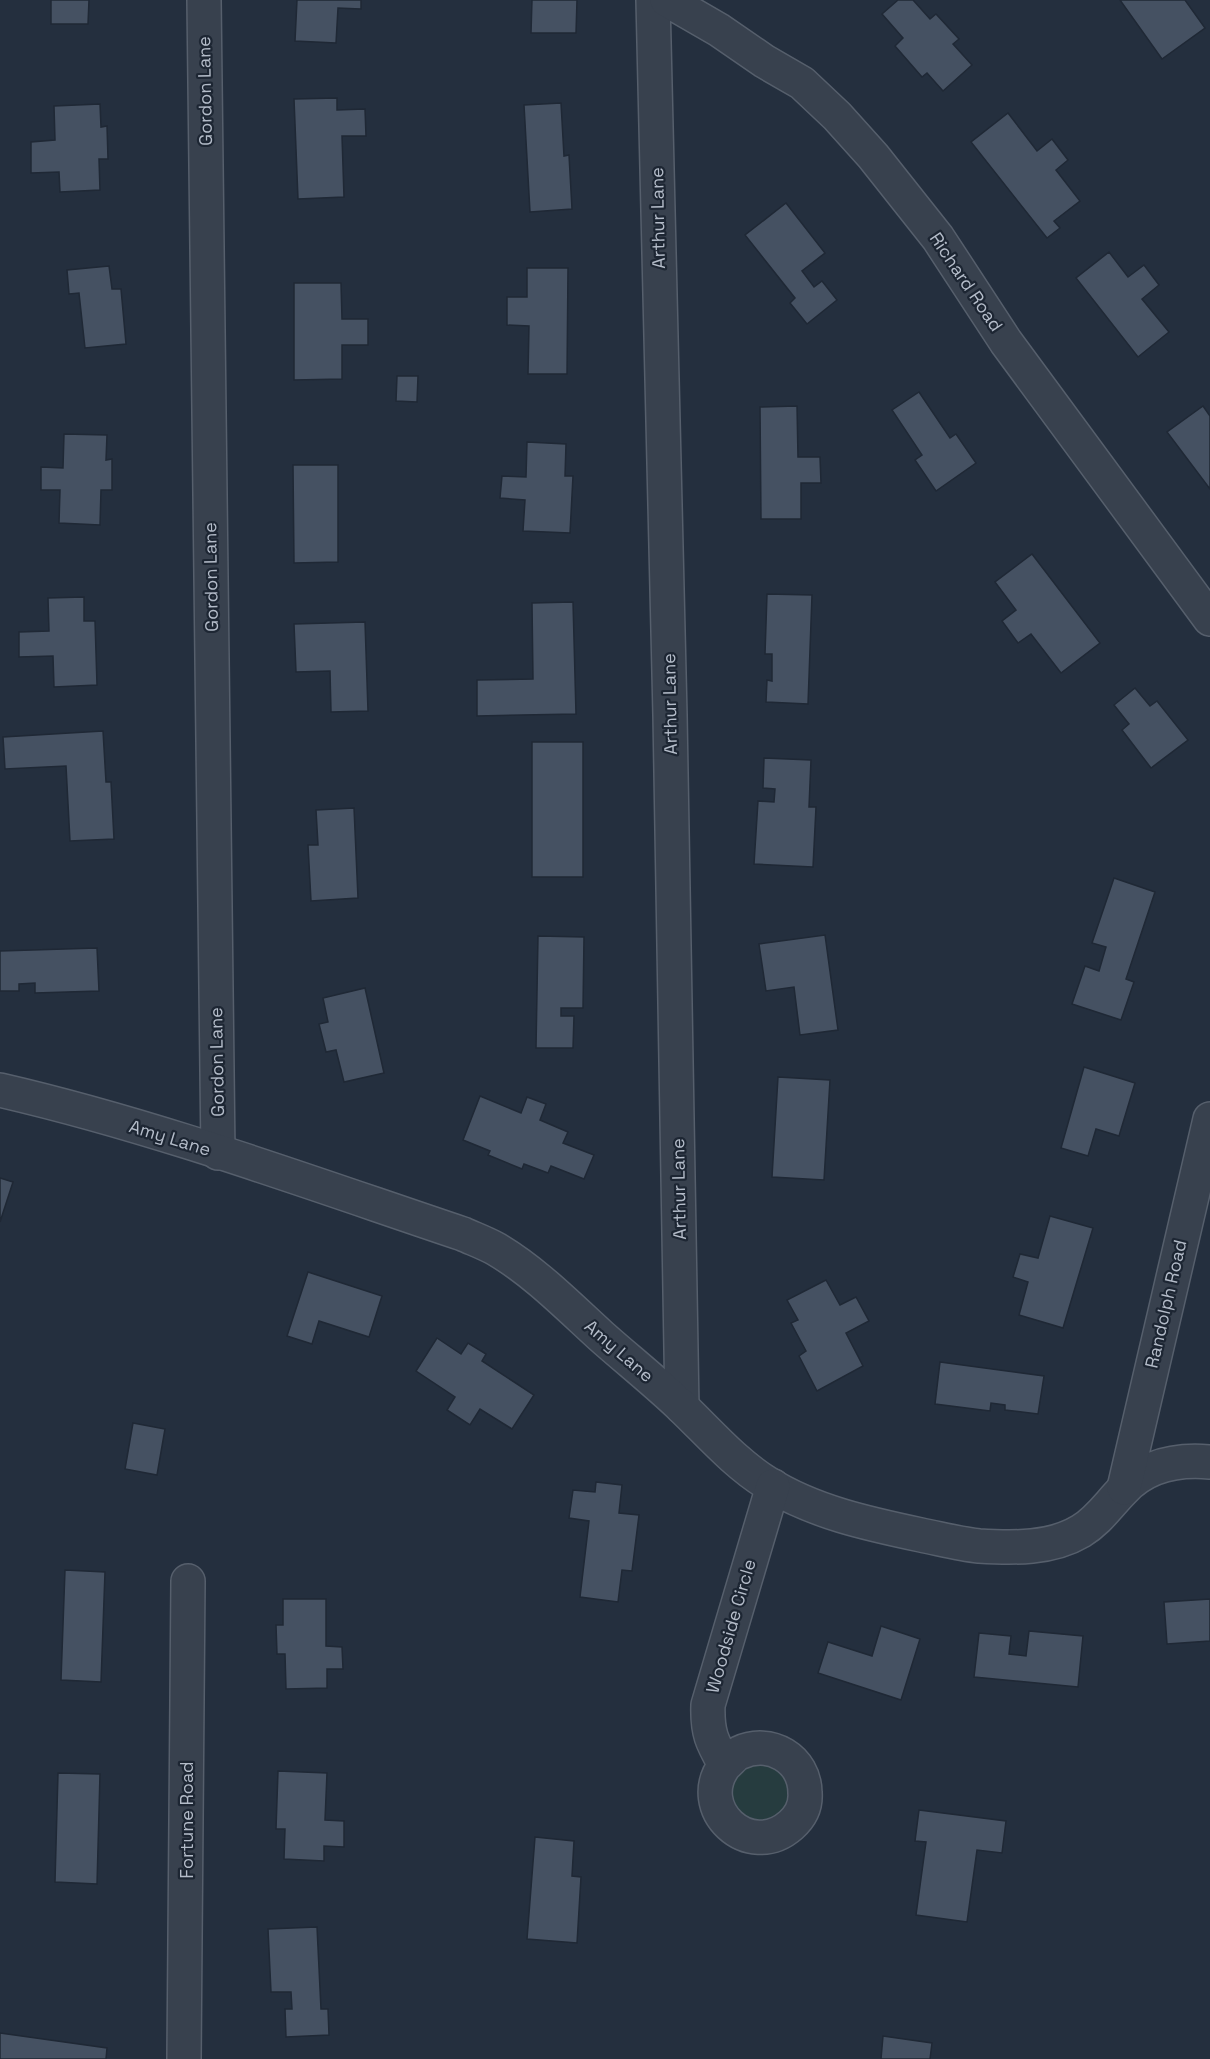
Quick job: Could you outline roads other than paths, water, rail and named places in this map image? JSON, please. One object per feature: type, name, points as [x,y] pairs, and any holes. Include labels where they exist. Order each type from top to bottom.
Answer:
[{"type":"street","name":"Gordon Lane","points":[[204,0],[219,1153]]},
{"type":"street","name":"Arthur Lane","points":[[653,0],[670,715],[682,1407]]},
{"type":"street","name":"Richard Road","points":[[667,0],[719,30],[764,62],[802,83],[859,140],[938,238],[1006,342],[1210,619]]},
{"type":"street","name":"Amy Lane","points":[[0,1090],[78,1109],[219,1153],[463,1234],[495,1249],[520,1265],[545,1286],[682,1407],[729,1454],[773,1486],[820,1508],[878,1526],[969,1545],[1033,1546],[1057,1541],[1080,1532],[1098,1519],[1124,1488],[1142,1473],[1162,1465],[1182,1461],[1210,1462]]},
{"type":"street","name":"Randolph Road","points":[[1124,1488],[1210,1119]]},
{"type":"street","name":"Woodside Circle","points":[[725,1765],[707,1726],[708,1705],[773,1486]]},
{"type":"street","name":"Fortune Road","points":[[184,2059],[188,1581]]}]
